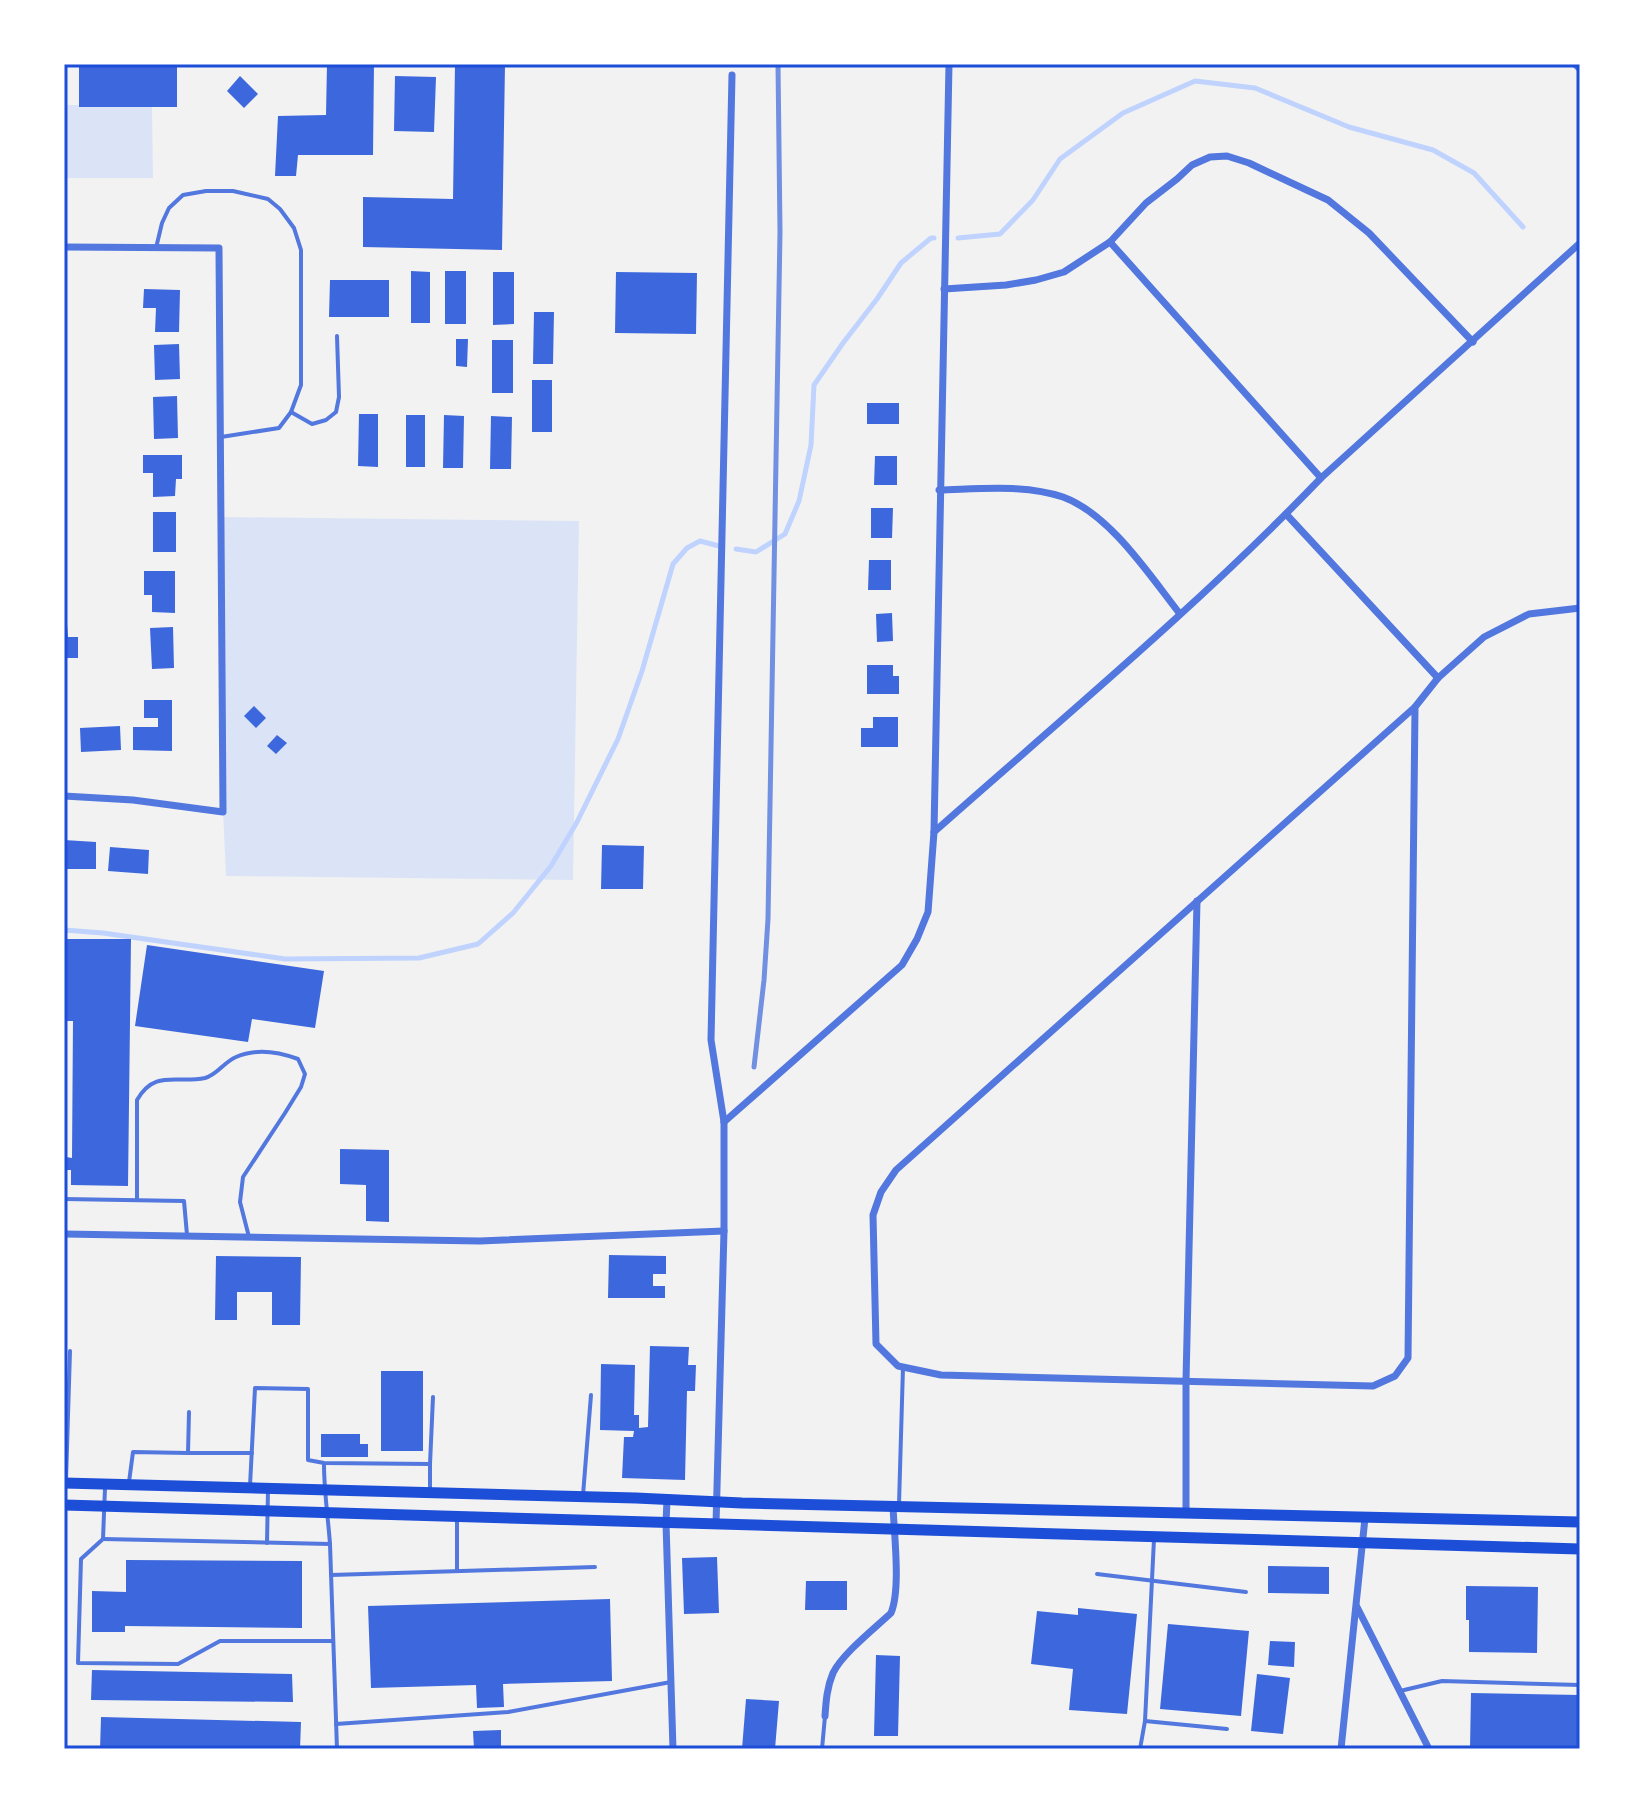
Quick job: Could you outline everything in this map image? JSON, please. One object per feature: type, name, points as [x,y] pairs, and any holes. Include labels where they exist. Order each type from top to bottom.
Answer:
[{"type":"main road","points":[[65,1483],[1580,1522]]},
{"type":"main road","points":[[64,1505],[1580,1549]]},
{"type":"street","points":[[724,1122],[902,965],[928,912],[934,832],[949,64]]},
{"type":"street","points":[[1575,64],[1580,69]]},
{"type":"street","points":[[716,1524],[724,1122],[711,1040],[732,75]]},
{"type":"street","points":[[944,289],[1006,285],[1064,272],[1110,242],[1146,203],[1192,165],[1210,157],[1227,156],[1328,200],[1369,233],[1473,342]]},
{"type":"street","points":[[1110,242],[1321,478]]},
{"type":"street","points":[[934,832],[1180,614],[1321,478],[1580,243]]},
{"type":"street","points":[[64,247],[219,248],[223,812],[133,800],[64,796]]},
{"type":"street","points":[[939,490],[1011,489],[1065,498],[1107,525],[1180,614]]},
{"type":"street","points":[[1286,514],[1438,678]]},
{"type":"street","points":[[1415,707],[1408,1358],[1395,1376],[1373,1386],[941,1375],[898,1366],[876,1344],[873,1215],[881,1192],[896,1170],[1415,707],[1438,678],[1484,637],[1529,614],[1580,608]]},
{"type":"street","points":[[1186,1512],[1197,901]]},
{"type":"street","points":[[64,1234],[480,1241],[724,1231]]},
{"type":"street","points":[[667,1500],[673,1749]]},
{"type":"street","points":[[825,1716],[827,1691],[840,1661],[891,1613],[895,1604],[893,1530],[896,1506]]},
{"type":"street","points":[[1341,1749],[1365,1518]]},
{"type":"street","points":[[1356,1605],[1429,1749]]},
{"type":"lane","points":[[156,248],[169,208],[183,195],[206,191],[233,191],[268,199],[294,228],[301,250],[301,385],[291,412],[279,428],[221,437]]},
{"type":"lane","points":[[291,412],[312,424],[326,420],[336,412],[339,397],[337,336]]},
{"type":"lane","points":[[137,1200],[137,1100],[145,1087],[161,1080],[204,1078],[236,1057],[280,1053],[298,1059],[305,1074],[301,1087],[243,1177],[240,1202],[249,1237]]},
{"type":"lane","points":[[64,1199],[184,1201],[187,1236]]},
{"type":"lane","points":[[65,1483],[70,1351]]},
{"type":"lane","points":[[896,1506],[903,1367]]},
{"type":"lane","points":[[250,1488],[255,1388],[308,1389],[308,1460],[324,1463],[430,1464]]},
{"type":"lane","points":[[583,1497],[591,1395]]},
{"type":"lane","points":[[430,1493],[433,1397]]},
{"type":"lane","points":[[188,1453],[189,1412]]},
{"type":"lane","points":[[129,1485],[133,1452],[252,1453]]},
{"type":"lane","points":[[324,1463],[337,1749]]},
{"type":"lane","points":[[103,1539],[105,1484]]},
{"type":"lane","points":[[267,1543],[268,1488]]},
{"type":"lane","points":[[457,1517],[457,1571]]},
{"type":"lane","points":[[1140,1749],[1145,1721],[1154,1537]]},
{"type":"lane","points":[[330,1544],[103,1539],[81,1559],[78,1663],[178,1664],[220,1641],[333,1641]]},
{"type":"lane","points":[[331,1575],[595,1567]]},
{"type":"lane","points":[[1097,1574],[1246,1592]]},
{"type":"lane","points":[[1400,1691],[1442,1681],[1580,1685]]},
{"type":"lane","points":[[336,1724],[508,1712],[671,1682]]},
{"type":"lane","points":[[822,1749],[825,1716]]},
{"type":"lane","points":[[1145,1721],[1227,1729]]},
{"type":"shaded area","points":[[64,105],[152,107],[153,178],[64,178]]},
{"type":"shaded area","points":[[222,517],[579,521],[573,880],[226,876]]},
{"type":"building","points":[[79,64],[177,64],[177,107],[79,107]]},
{"type":"building","points":[[327,64],[374,64],[373,155],[298,155],[296,176],[275,176],[278,116],[326,115]]},
{"type":"building","points":[[455,64],[505,64],[502,250],[363,247],[363,197],[453,199]]},
{"type":"building","points":[[240,76],[258,94],[244,108],[227,91]]},
{"type":"building","points":[[395,76],[436,77],[434,132],[394,131]]},
{"type":"building","points":[[411,271],[430,272],[430,323],[411,323]]},
{"type":"building","points":[[445,271],[466,271],[466,324],[445,324]]},
{"type":"building","points":[[493,272],[514,272],[514,324],[493,325]]},
{"type":"building","points":[[616,272],[697,273],[696,334],[615,333]]},
{"type":"building","points":[[330,280],[389,280],[389,317],[329,317]]},
{"type":"building","points":[[144,289],[180,290],[179,332],[155,332],[156,308],[143,308]]},
{"type":"building","points":[[534,312],[554,312],[553,364],[533,364]]},
{"type":"building","points":[[456,339],[468,339],[467,367],[456,366]]},
{"type":"building","points":[[492,340],[513,340],[513,393],[492,393]]},
{"type":"building","points":[[179,344],[180,379],[155,380],[154,345]]},
{"type":"building","points":[[532,380],[552,380],[552,432],[532,432]]},
{"type":"building","points":[[177,396],[178,438],[154,439],[153,397]]},
{"type":"building","points":[[867,403],[899,403],[899,424],[867,424]]},
{"type":"building","points":[[359,414],[378,414],[378,467],[358,466]]},
{"type":"building","points":[[406,415],[425,415],[425,467],[406,467]]},
{"type":"building","points":[[444,415],[464,416],[463,468],[443,468]]},
{"type":"building","points":[[491,416],[512,417],[511,469],[490,469]]},
{"type":"building","points":[[143,455],[182,455],[182,479],[176,479],[175,496],[153,497],[153,473],[143,473]]},
{"type":"building","points":[[875,456],[897,456],[897,485],[874,485]]},
{"type":"building","points":[[871,508],[893,508],[892,538],[871,538]]},
{"type":"building","points":[[153,512],[176,512],[176,552],[153,552]]},
{"type":"building","points":[[869,560],[891,560],[891,590],[868,590]]},
{"type":"building","points":[[144,571],[175,571],[175,613],[152,612],[152,595],[144,595]]},
{"type":"building","points":[[892,613],[893,641],[877,642],[876,614]]},
{"type":"building","points":[[64,624],[67,624],[68,637],[78,637],[78,658],[64,658]]},
{"type":"building","points":[[173,627],[174,668],[152,669],[150,628]]},
{"type":"building","points":[[867,665],[893,665],[893,676],[899,676],[899,694],[867,694]]},
{"type":"building","points":[[144,700],[172,700],[172,751],[133,750],[133,727],[158,727],[158,718],[144,718]]},
{"type":"building","points":[[254,706],[266,718],[256,728],[244,716]]},
{"type":"building","points":[[873,717],[898,717],[898,747],[861,747],[861,728],[873,728]]},
{"type":"building","points":[[120,726],[121,750],[81,752],[80,728]]},
{"type":"building","points":[[277,735],[287,743],[276,754],[267,746]]},
{"type":"building","points":[[64,840],[96,842],[96,869],[64,869]]},
{"type":"building","points":[[602,845],[644,846],[643,889],[601,889]]},
{"type":"building","points":[[110,847],[149,850],[148,874],[108,871]]},
{"type":"building","points":[[64,939],[131,939],[128,1186],[71,1185],[71,1170],[66,1170],[66,1157],[72,1158],[73,1021],[64,1021]]},
{"type":"building","points":[[147,945],[324,971],[315,1028],[252,1019],[248,1042],[135,1026]]},
{"type":"building","points":[[340,1149],[389,1150],[389,1222],[366,1221],[366,1185],[340,1184]]},
{"type":"building","points":[[609,1255],[666,1256],[666,1274],[653,1274],[653,1286],[665,1286],[665,1298],[608,1298]]},
{"type":"building","points":[[216,1256],[301,1257],[300,1325],[272,1325],[272,1292],[237,1292],[237,1320],[215,1320]]},
{"type":"building","points":[[650,1346],[689,1347],[688,1365],[696,1365],[695,1391],[687,1391],[685,1480],[622,1478],[624,1437],[633,1437],[634,1431],[600,1430],[601,1364],[635,1365],[634,1415],[639,1415],[639,1428],[648,1427]]},
{"type":"building","points":[[381,1371],[423,1371],[423,1451],[381,1451]]},
{"type":"building","points":[[321,1434],[360,1434],[360,1444],[368,1444],[368,1457],[321,1457]]},
{"type":"building","points":[[717,1557],[719,1613],[684,1614],[682,1558]]},
{"type":"building","points":[[126,1560],[302,1561],[302,1628],[125,1626],[125,1632],[92,1632],[92,1591],[126,1592]]},
{"type":"building","points":[[1268,1566],[1329,1567],[1329,1594],[1268,1593]]},
{"type":"building","points":[[806,1581],[847,1581],[847,1610],[805,1610]]},
{"type":"building","points":[[1466,1586],[1538,1587],[1537,1653],[1469,1652]]},
{"type":"building","points":[[610,1599],[612,1681],[503,1684],[504,1707],[477,1708],[476,1685],[371,1688],[368,1606]]},
{"type":"building","points":[[1078,1608],[1137,1614],[1127,1714],[1069,1710],[1073,1669],[1031,1664],[1037,1611],[1078,1615]]},
{"type":"building","points":[[1168,1624],[1249,1631],[1241,1716],[1160,1709]]},
{"type":"building","points":[[1270,1641],[1295,1642],[1294,1667],[1268,1665]]},
{"type":"building","points":[[876,1655],[900,1656],[898,1736],[874,1736]]},
{"type":"building","points":[[92,1670],[292,1674],[293,1702],[91,1700]]},
{"type":"building","points":[[1257,1674],[1290,1678],[1283,1734],[1251,1731]]},
{"type":"building","points":[[1471,1693],[1580,1695],[1580,1749],[1470,1749]]},
{"type":"building","points":[[746,1699],[779,1701],[775,1749],[742,1749]]},
{"type":"building","points":[[101,1717],[301,1722],[300,1749],[100,1749]]},
{"type":"building","points":[[501,1730],[501,1749],[474,1749],[473,1731]]},
{"type":"waterway","points":[[958,238],[1000,234],[1033,200],[1060,159],[1123,113],[1195,81],[1255,88],[1349,127],[1433,150],[1474,173],[1523,227]]},
{"type":"waterway","points":[[736,549],[756,552],[785,534],[799,501],[811,445],[814,385],[901,263],[934,238]]},
{"type":"waterway","points":[[64,930],[285,959],[419,958],[478,944],[513,913],[551,866],[577,822],[618,739],[642,671],[673,564],[687,548],[700,541],[719,546]]},
{"type":"railway","points":[[754,1067],[768,919],[780,232],[778,64]]}]
